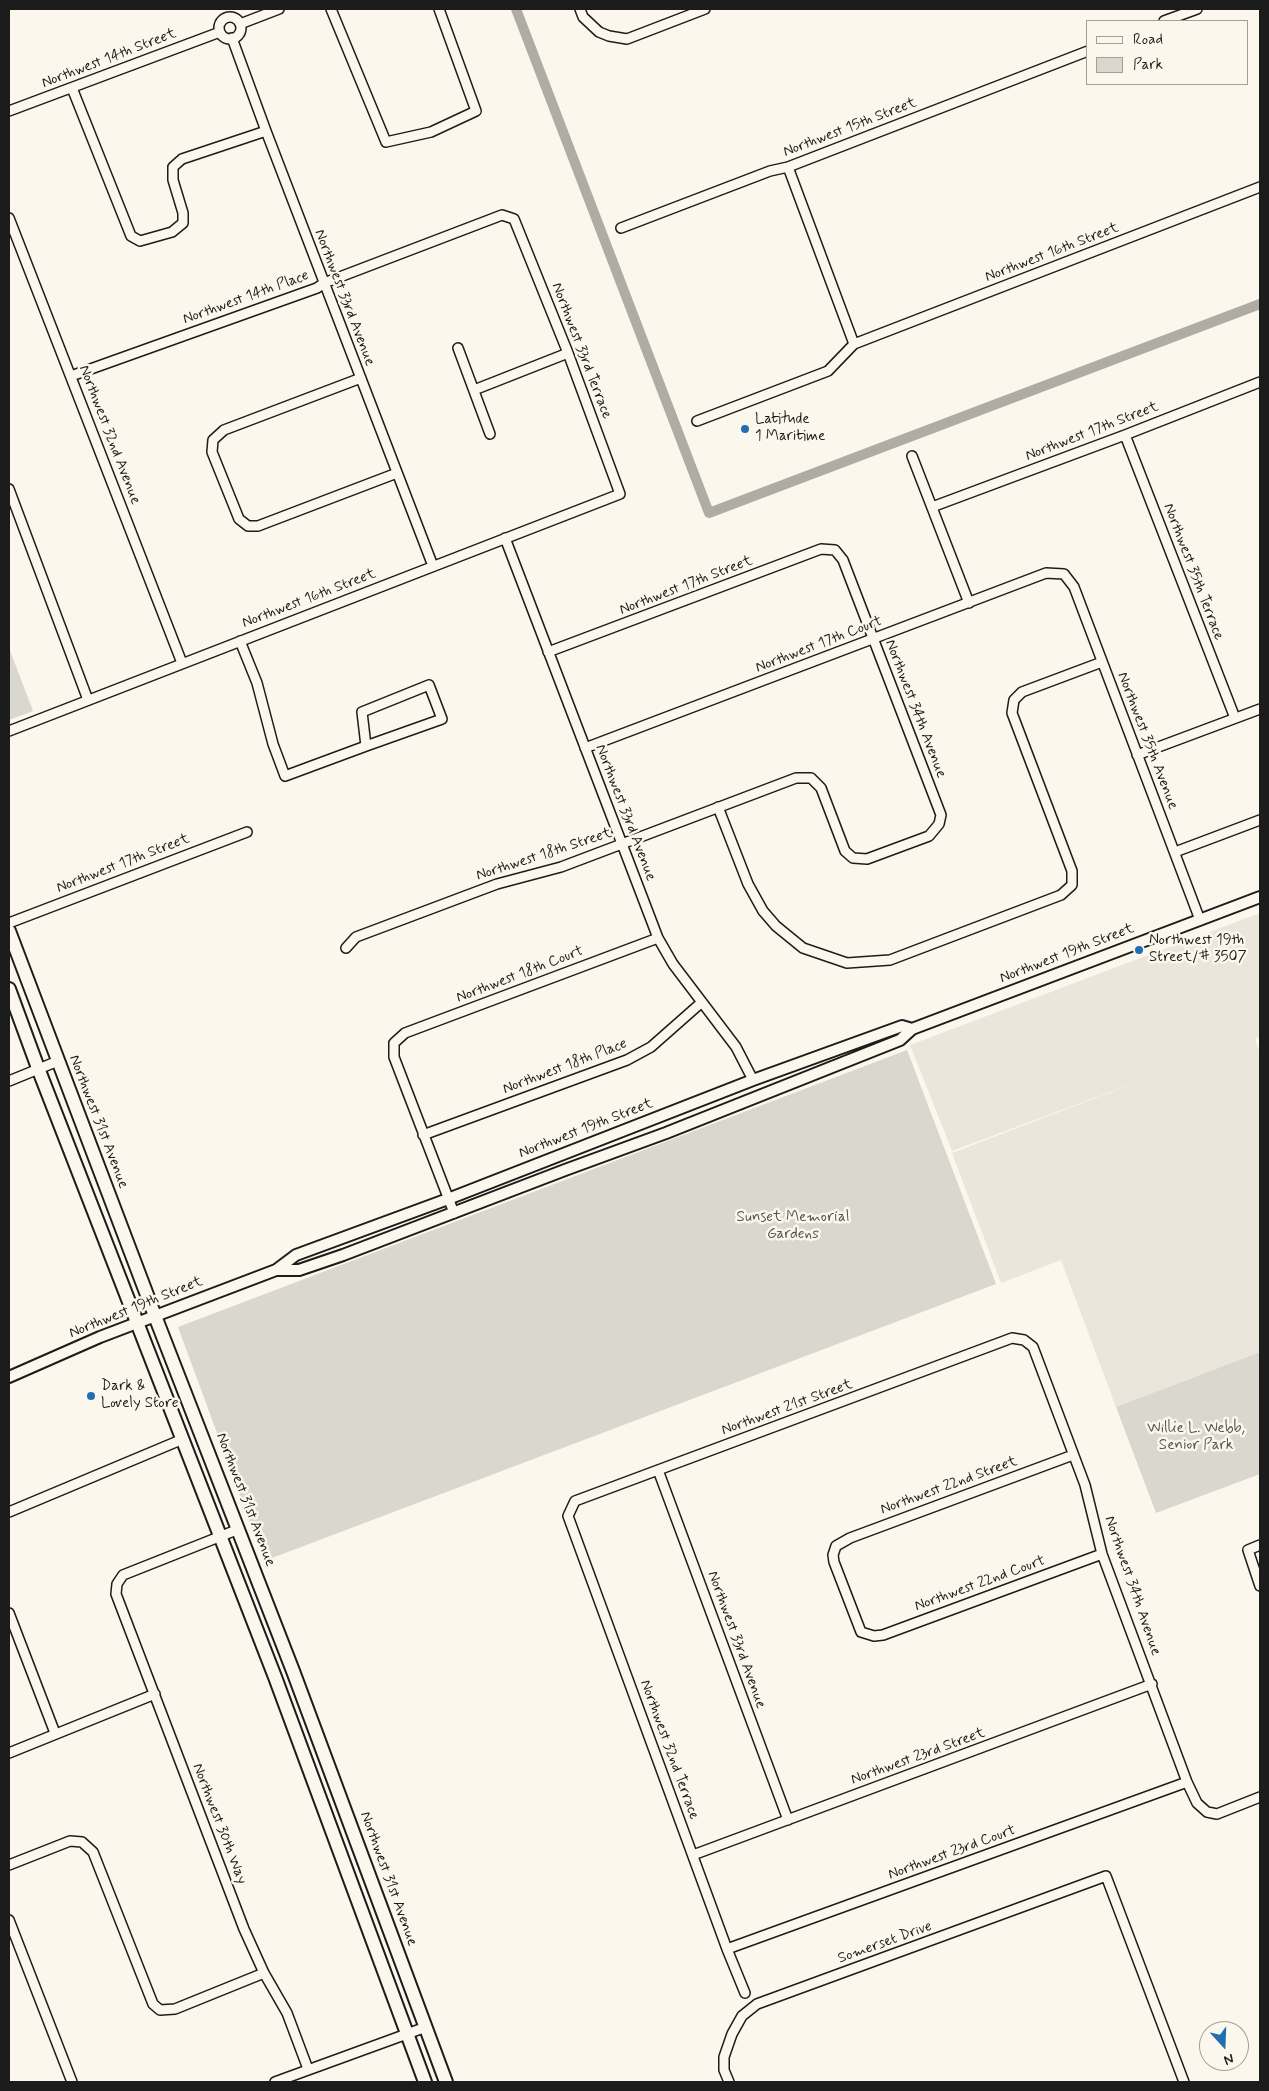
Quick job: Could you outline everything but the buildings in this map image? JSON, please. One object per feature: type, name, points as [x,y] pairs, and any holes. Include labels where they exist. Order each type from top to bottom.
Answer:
[{"type":"main road","name":"Northwest 31st Avenue","points":[[9,931],[155,1316],[239,1529],[446,2082]]},
{"type":"main road","points":[[9,989],[220,1536],[425,2082]]},
{"type":"street","points":[[221,9],[225,19]]},
{"type":"street","points":[[240,24],[279,9]]},
{"type":"street","points":[[331,9],[386,142],[431,132],[476,111],[439,9]]},
{"type":"street","points":[[580,9],[591,26],[609,36],[627,39],[705,9]]},
{"type":"street","points":[[1167,20],[1197,9]]},
{"type":"street","points":[[225,19],[235,19],[240,24],[238,34],[232,38],[226,38],[220,32],[219,26],[225,19]]},
{"type":"street","name":"Northwest 14th Street","points":[[9,111],[220,32]]},
{"type":"street","name":"Northwest 33rd Avenue","points":[[232,38],[433,566]]},
{"type":"street","name":"Northwest 15th Street","points":[[621,228],[770,171],[788,167],[1086,52]]},
{"type":"street","points":[[72,88],[131,236],[140,242],[172,232],[183,222],[183,213],[173,180],[174,167],[182,159],[266,131]]},
{"type":"street","points":[[697,421],[828,371],[854,344],[788,167]]},
{"type":"street","name":"Northwest 16th Street","points":[[854,344],[1260,187]]},
{"type":"street","name":"Northwest 14th Place","points":[[71,376],[316,288],[324,283],[502,215],[514,219]]},
{"type":"street","name":"Northwest 32nd Avenue","points":[[9,218],[11,231],[71,376],[182,663]]},
{"type":"street","name":"Northwest 33rd Terrace","points":[[514,219],[568,354],[620,494]]},
{"type":"street","points":[[458,348],[490,434]]},
{"type":"street","points":[[474,390],[568,354]]},
{"type":"street","points":[[360,378],[224,430],[213,440],[212,452],[239,519],[248,526],[258,526],[397,473]]},
{"type":"street","name":"Northwest 17th Street","points":[[932,507],[1260,382]]},
{"type":"street","name":"Northwest 35th Terrace","points":[[1125,435],[1235,718]]},
{"type":"street","points":[[912,456],[969,602]]},
{"type":"street","points":[[9,489],[88,700]]},
{"type":"street","name":"Northwest 16th Street","points":[[9,731],[620,494]]},
{"type":"street","name":"Northwest 33rd Avenue","points":[[505,538],[658,938],[673,964],[736,1047],[753,1080]]},
{"type":"street","name":"Northwest 17th Street","points":[[548,652],[821,549],[835,550]]},
{"type":"street","name":"Northwest 34th Avenue","points":[[835,550],[843,560],[941,816],[940,824],[929,836],[867,859],[852,858]]},
{"type":"street","name":"Northwest 17th Court","points":[[585,748],[1046,573],[1064,574]]},
{"type":"street","name":"Northwest 35th Avenue","points":[[1064,574],[1074,586],[1200,920]]},
{"type":"street","points":[[240,641],[257,683],[273,744],[285,776],[442,719],[429,685],[362,712],[366,746]]},
{"type":"street","points":[[718,807],[748,884],[762,911],[776,926],[803,948],[847,963],[890,960],[1061,895],[1072,884],[1072,871],[1012,713],[1014,700],[1022,692],[1102,662]]},
{"type":"street","points":[[1137,755],[1260,709]]},
{"type":"street","name":"Northwest 18th Street","points":[[346,948],[356,937],[497,884],[561,867],[796,778],[811,778],[821,788],[845,851],[852,858]]},
{"type":"street","points":[[1175,852],[1260,820]]},
{"type":"street","name":"Northwest 17th Street","points":[[9,923],[247,832]]},
{"type":"street","name":"Northwest 19th Street","points":[[276,1270],[299,1270],[454,1213],[809,1077],[900,1040],[912,1029],[1260,897]]},
{"type":"street","name":"Northwest 18th Court","points":[[423,1135],[394,1057],[394,1043],[405,1033],[658,938]]},
{"type":"street","name":"Northwest 18th Place","points":[[423,1135],[627,1060],[651,1047],[702,1002]]},
{"type":"street","name":"Northwest 19th Street","points":[[9,1377],[137,1323],[276,1270],[296,1255],[448,1199],[753,1080],[902,1026],[912,1029]]},
{"type":"street","points":[[9,1080],[58,1061]]},
{"type":"street","points":[[423,1135],[454,1213]]},
{"type":"street","name":"Northwest 21st Street","points":[[568,1516],[575,1501],[1012,1338],[1024,1340]]},
{"type":"street","name":"Northwest 34th Avenue","points":[[1024,1340],[1033,1347],[1085,1485],[1102,1554],[1187,1782],[1197,1803],[1207,1812],[1217,1814],[1260,1797]]},
{"type":"street","points":[[9,1512],[183,1440]]},
{"type":"street","name":"Northwest 22nd Street","points":[[867,1635],[860,1632],[834,1562],[833,1555],[836,1546],[850,1538],[1073,1455]]},
{"type":"street","name":"Northwest 33rd Avenue","points":[[658,1470],[788,1820]]},
{"type":"street","name":"Northwest 32nd Terrace","points":[[568,1516],[727,1949],[745,1993]]},
{"type":"street","points":[[220,1536],[239,1529]]},
{"type":"street","name":"Northwest 30th Way","points":[[220,1536],[123,1575],[116,1584],[116,1594],[244,1929],[264,1973],[287,2012],[308,2070]]},
{"type":"street","points":[[1260,1545],[1248,1550],[1260,1586]]},
{"type":"street","name":"Northwest 22nd Court","points":[[867,1635],[883,1635],[1102,1554]]},
{"type":"street","points":[[9,1613],[55,1733]]},
{"type":"street","name":"Northwest 23rd Street","points":[[694,1855],[1152,1684]]},
{"type":"street","points":[[9,1753],[154,1694]]},
{"type":"street","name":"Northwest 23rd Court","points":[[727,1949],[1187,1782]]},
{"type":"street","points":[[9,1865],[70,1841],[82,1842],[93,1852],[153,2004],[160,2010],[175,2009],[264,1973]]},
{"type":"street","name":"Somerset Drive","points":[[729,2082],[724,2070],[724,2057],[732,2034],[742,2016],[757,2004],[1106,1876],[1184,2082]]},
{"type":"street","points":[[9,1920],[72,2082]]},
{"type":"street","points":[[275,2082],[426,2027]]},
{"type":"shaded area","points":[[1260,913],[1260,1036],[1255,1039],[1260,1054],[1260,1352],[1116,1407],[1061,1260],[1001,1283],[952,1153],[1153,1076],[952,1151],[910,1045]]},
{"type":"green space","points":[[9,648],[33,711],[9,720]]},
{"type":"green space","name":"Sunset Memorial Gardens","points":[[907,1050],[996,1284],[264,1561],[178,1327]]},
{"type":"green space","name":"Willie L. Webb, Senior Park","points":[[1260,1352],[1260,1474],[1156,1513],[1116,1407]]},
{"type":"waterway","points":[[516,9],[709,513],[1260,304]]},
{"type":"place","name":"Latitude 1 Maritime","points":[[745,429]]},
{"type":"place","name":"Northwest 19th Street/# 3507","points":[[1139,950]]},
{"type":"place","name":"Dark & Lovely Store","points":[[91,1396]]}]
